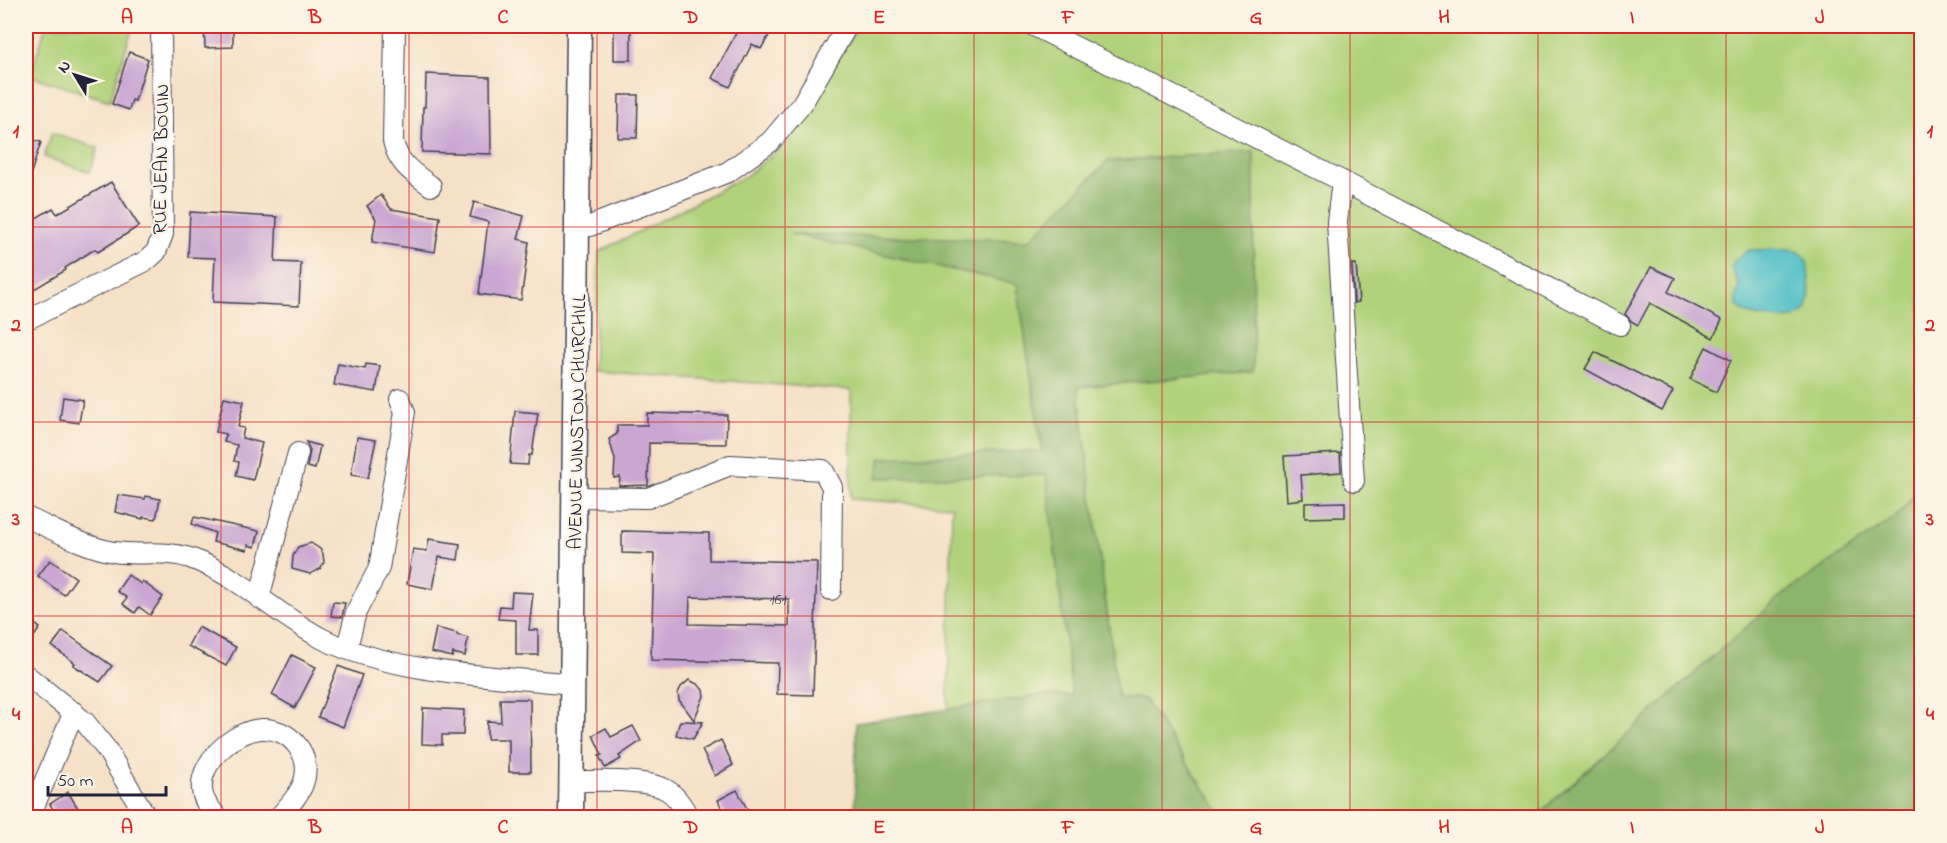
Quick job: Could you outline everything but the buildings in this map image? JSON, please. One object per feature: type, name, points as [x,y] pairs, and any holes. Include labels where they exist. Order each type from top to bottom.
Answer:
[{"type":"main road","name":"AVENUE WINSTON CHURCHILL","points":[[571,818],[579,26]]},
{"type":"street","name":"RUE JEAN BOUIN","points":[[26,320],[146,261],[156,252],[163,234],[161,26]]},
{"type":"street","points":[[395,26],[393,141],[396,153],[403,165],[431,186]]},
{"type":"street","points":[[578,226],[590,226],[728,172],[770,142],[802,104],[847,26]]},
{"type":"street","points":[[1034,26],[1342,181],[1620,325]]},
{"type":"street","points":[[1342,181],[1337,222],[1354,481]]},
{"type":"street","points":[[347,648],[356,612],[380,568],[405,412],[400,399]]},
{"type":"street","points":[[259,598],[298,453]]},
{"type":"street","points":[[575,497],[648,498],[730,465],[824,470],[832,487],[831,590]]},
{"type":"street","points":[[26,517],[98,548],[116,552],[174,554],[194,559],[220,572],[324,639],[374,658],[416,667],[573,684]]},
{"type":"street","points":[[26,675],[85,722],[106,750],[147,818]]},
{"type":"street","points":[[29,818],[74,712]]},
{"type":"street","points":[[218,818],[205,801],[202,780],[205,772],[222,748],[238,736],[261,729],[288,736],[304,754],[306,766],[303,784],[278,818]]},
{"type":"street","points":[[572,782],[586,780],[655,785],[668,790],[686,810],[689,818]]},
{"type":"green space","points":[[46,26],[133,26],[110,101],[30,76]]},
{"type":"green space","points":[[858,26],[1921,26],[1921,486],[1899,515],[1781,596],[1535,817],[1223,817],[1144,699],[1044,695],[948,710],[952,506],[851,499],[851,390],[593,371],[599,252],[746,176],[789,141]]},
{"type":"green space","points":[[52,133],[98,148],[90,172],[44,157]]},
{"type":"green space","points":[[1254,152],[1253,372],[1078,387],[1118,697],[1144,699],[1223,817],[855,817],[856,723],[1044,695],[1072,696],[1046,475],[877,478],[881,458],[1042,451],[1017,284],[791,234],[1029,240],[1108,161]]},
{"type":"green space","points":[[1921,486],[1921,817],[1535,817],[1781,596],[1899,515]]},
{"type":"water","points":[[1749,250],[1790,250],[1803,255],[1808,264],[1810,289],[1808,306],[1804,312],[1793,318],[1783,319],[1757,316],[1737,306],[1739,284],[1731,268],[1735,260]]}]
